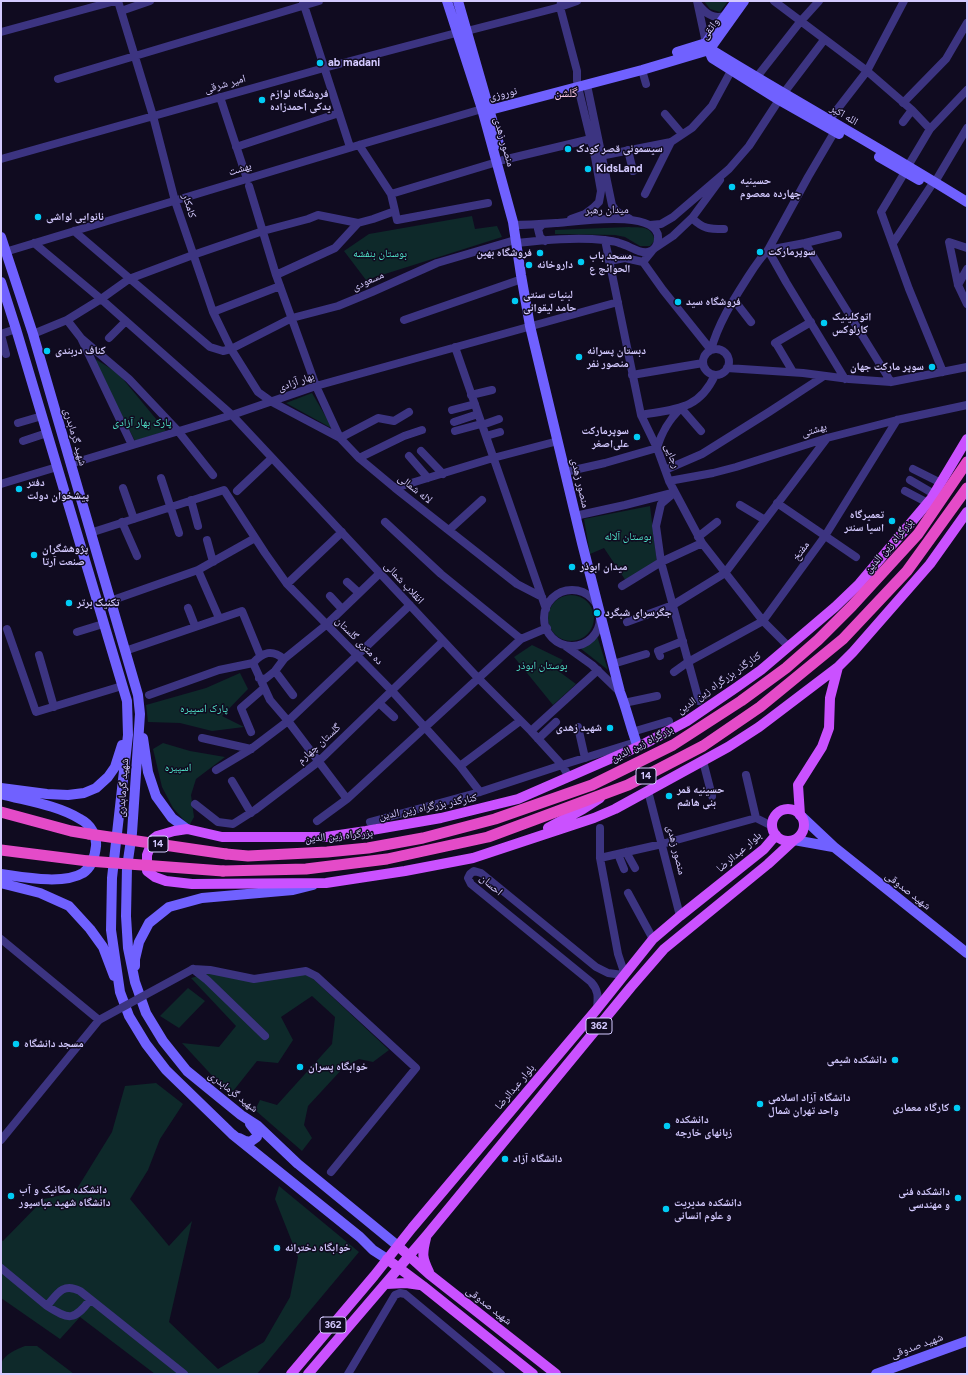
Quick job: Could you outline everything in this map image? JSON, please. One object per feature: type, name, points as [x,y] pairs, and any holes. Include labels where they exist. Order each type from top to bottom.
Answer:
[{"type":"highway","name":"بزرگراه زین الدین","points":[[1,812],[90,834],[248,856],[327,852],[368,848],[423,838],[495,819],[592,784],[673,744],[741,701],[786,668],[818,640],[852,606],[918,534],[965,465]]},
{"type":"highway","name":"14","points":[[1,850],[88,861],[223,871],[306,869],[387,859],[488,838],[607,794],[628,785],[703,746],[760,707],[843,639],[907,571],[967,488]]},
{"type":"main road","name":"منصور زهدی","points":[[447,1],[462,32],[486,108],[500,161],[513,223],[530,326],[575,516],[620,692],[637,744]]},
{"type":"main road","name":"منصور زهدی","points":[[458,1],[462,32]]},
{"type":"main road","points":[[736,1],[726,15],[708,47],[712,58],[731,71],[781,97]]},
{"type":"main road","name":"واثقی","points":[[708,47],[744,1]]},
{"type":"main road","name":"نوروزی","points":[[581,81],[642,70],[708,47]]},
{"type":"main road","name":"نوروزی","points":[[486,108],[639,64],[708,47]]},
{"type":"main road","name":"الله اکبر","points":[[708,47],[756,78],[781,97],[834,125],[906,169],[967,202]]},
{"type":"main road","points":[[933,184],[967,208]]},
{"type":"main road","name":"شهید گرمابدری","points":[[1,237],[3,253],[33,334],[138,695],[140,721],[132,833],[127,867],[126,916],[128,948],[135,982],[146,1013],[163,1042],[187,1071],[241,1115],[258,1126],[298,1164],[398,1246]]},
{"type":"main road","name":"شهید گرمابدری","points":[[1,282],[127,701],[128,735],[112,878],[111,930],[120,992],[133,1021],[146,1044],[166,1070],[232,1134],[387,1260]]},
{"type":"main road","name":"کنارگذر بزرگراه زین الدین","points":[[187,829],[222,837],[326,837],[441,818],[518,799],[569,778],[687,721],[760,670],[789,647],[859,584],[928,503],[967,439]]},
{"type":"main road","points":[[57,467],[70,464]]},
{"type":"main road","points":[[135,982],[135,960],[139,942],[149,923],[169,907],[202,898],[293,890],[326,882],[405,871],[473,858],[594,818],[703,762],[759,727],[838,667],[863,641],[930,564],[967,512]]},
{"type":"main road","points":[[760,670],[834,616],[875,581]]},
{"type":"main road","points":[[800,815],[798,785],[822,747],[829,728],[830,698],[838,667]]},
{"type":"main road","points":[[1,788],[68,795],[84,794],[96,788],[116,767],[124,739],[127,701]]},
{"type":"main road","points":[[140,721],[148,772],[156,796],[172,818],[187,829]]},
{"type":"main road","points":[[1,794],[56,808],[81,819],[92,829],[96,844],[95,857],[89,867],[77,875],[66,878],[45,879],[1,874]]},
{"type":"main road","points":[[502,848],[555,825],[607,794]]},
{"type":"main road","points":[[794,840],[803,829],[803,819],[792,810],[782,810],[775,816],[774,830],[784,840],[794,840],[834,847]]},
{"type":"main road","name":"شهید صدوقی","points":[[800,815],[834,847],[967,953]]},
{"type":"main road","points":[[187,829],[174,831],[157,836],[153,839],[147,855],[147,871],[155,877],[166,881],[192,884],[326,882]]},
{"type":"main road","name":"بلوار عبدالرضا","points":[[291,1374],[653,939],[760,852],[774,830]]},
{"type":"main road","name":"362","points":[[308,1374],[386,1284],[664,949],[768,864],[794,840]]},
{"type":"main road","points":[[760,852],[767,855],[769,858],[768,864]]},
{"type":"main road","points":[[1,883],[40,894],[69,906],[90,929],[103,947],[120,992]]},
{"type":"main road","points":[[232,1134],[250,1142],[257,1137],[255,1128],[241,1115]]},
{"type":"main road","points":[[427,1235],[422,1252],[423,1260],[429,1274]]},
{"type":"main road","name":"شهید صدوقی","points":[[398,1246],[408,1257],[556,1374]]},
{"type":"main road","points":[[387,1260],[423,1286],[533,1374]]},
{"type":"main road","points":[[386,1284],[406,1282],[423,1286]]},
{"type":"main road","name":"شهید صدوقی","points":[[876,1374],[967,1341]]},
{"type":"street","name":"کامکار","points":[[116,1],[121,11],[153,116],[175,201],[192,255],[213,312],[231,349],[258,392],[272,402]]},
{"type":"street","points":[[1,32],[116,1]]},
{"type":"street","points":[[121,11],[150,1]]},
{"type":"street","points":[[58,79],[135,57],[303,3],[319,1]]},
{"type":"street","name":"امیر شرقی","points":[[1,159],[324,68],[577,1]]},
{"type":"street","points":[[774,1],[867,71],[912,110],[930,129]]},
{"type":"street","points":[[756,78],[800,22],[819,1]]},
{"type":"street","points":[[711,350],[721,323],[761,257],[768,250],[808,177],[834,125],[867,71],[904,1]]},
{"type":"street","points":[[697,2],[710,16],[721,18],[726,15]]},
{"type":"street","points":[[697,2],[708,47]]},
{"type":"street","points":[[303,3],[350,147]]},
{"type":"street","points":[[561,4],[608,194],[616,211],[632,220]]},
{"type":"street","points":[[903,103],[946,60],[967,23]]},
{"type":"street","points":[[642,262],[654,249],[673,236],[692,218],[729,169],[749,146],[781,97],[824,40]]},
{"type":"street","points":[[642,70],[646,84]]},
{"type":"street","points":[[598,156],[671,142],[692,128],[712,106],[731,71]]},
{"type":"street","points":[[943,372],[909,289],[881,212],[930,129],[967,90]]},
{"type":"street","points":[[220,97],[248,182],[276,275],[316,386],[340,438],[378,418],[394,421],[408,412]]},
{"type":"street","name":"بهشت","points":[[3,253],[175,201],[248,182],[350,147],[486,108]]},
{"type":"street","points":[[903,122],[912,110]]},
{"type":"street","points":[[236,147],[339,113]]},
{"type":"street","points":[[665,114],[682,134]]},
{"type":"street","points":[[893,243],[933,184],[967,128]]},
{"type":"street","points":[[391,194],[500,161],[594,139]]},
{"type":"street","points":[[645,194],[671,142]]},
{"type":"street","points":[[359,145],[391,194],[397,220],[488,203]]},
{"type":"street","points":[[628,150],[633,171]]},
{"type":"street","points":[[545,241],[539,234],[538,229],[540,225],[585,214],[598,202],[601,191],[598,156]]},
{"type":"street","points":[[650,225],[661,224],[673,217],[729,169]]},
{"type":"street","points":[[33,334],[67,320],[101,299],[129,279],[192,255],[263,231],[318,215],[358,223],[396,211]]},
{"type":"street","points":[[692,218],[700,226],[711,229],[724,229]]},
{"type":"street","name":"میدان رهبر","points":[[513,223],[545,224],[603,220],[632,220],[650,225]]},
{"type":"street","points":[[276,275],[335,248],[358,223]]},
{"type":"street","points":[[516,241],[605,240],[618,242],[643,253],[654,249],[657,243],[658,234],[656,229],[650,225]]},
{"type":"street","points":[[74,231],[210,347],[223,352],[231,349]]},
{"type":"street","points":[[768,250],[838,235]]},
{"type":"street","name":"رجایی","points":[[605,240],[641,415],[658,448],[669,481],[700,540],[764,621],[789,647]]},
{"type":"street","name":"مسعودی","points":[[231,349],[292,318],[338,306],[437,263],[516,241]]},
{"type":"street","points":[[967,248],[949,242],[958,285],[967,304]]},
{"type":"street","name":"انقلاب شمالی","points":[[34,243],[101,299],[232,415],[478,678],[531,731],[562,765],[569,778]]},
{"type":"street","points":[[805,243],[891,382]]},
{"type":"street","points":[[768,250],[845,379]]},
{"type":"street","points":[[609,261],[624,258],[642,262],[711,350]]},
{"type":"street","points":[[958,285],[967,269]]},
{"type":"street","points":[[404,320],[522,279]]},
{"type":"street","points":[[213,312],[280,286]]},
{"type":"street","points":[[734,300],[751,322]]},
{"type":"street","name":"بهار آزادی","points":[[70,464],[232,415],[316,386],[618,302]]},
{"type":"street","points":[[67,320],[81,338],[129,379],[178,431],[213,475]]},
{"type":"street","points":[[109,338],[126,321]]},
{"type":"street","points":[[793,372],[776,344],[811,322]]},
{"type":"street","points":[[6,354],[1,334],[16,329]]},
{"type":"street","points":[[81,338],[132,445]]},
{"type":"street","points":[[455,347],[546,609]]},
{"type":"street","points":[[719,349],[726,353],[729,361],[727,368],[721,373],[715,374],[707,371],[703,363],[705,355],[711,350],[719,349]]},
{"type":"street","points":[[632,375],[703,363]]},
{"type":"street","points":[[727,368],[793,372],[845,379],[891,382],[967,368]]},
{"type":"street","points":[[803,373],[809,379],[810,386]]},
{"type":"street","points":[[641,415],[681,408],[693,403],[702,396],[710,386],[715,374]]},
{"type":"street","points":[[665,470],[702,454],[824,376]]},
{"type":"street","points":[[472,395],[492,390]]},
{"type":"street","name":"لاله شمالی","points":[[272,402],[340,438],[359,458],[395,488],[517,584],[542,597]]},
{"type":"street","points":[[452,410],[475,404]]},
{"type":"street","name":"بهشتی","points":[[669,481],[713,473],[827,438],[897,420],[967,405]]},
{"type":"street","points":[[681,408],[701,431]]},
{"type":"street","points":[[565,472],[606,463],[658,448],[664,429],[671,418],[681,408]]},
{"type":"street","points":[[454,422],[478,414]]},
{"type":"street","points":[[18,423],[42,416]]},
{"type":"street","points":[[455,431],[499,419]]},
{"type":"street","name":"مفتخ","points":[[674,672],[688,662],[764,621],[825,536],[897,420]]},
{"type":"street","points":[[359,458],[404,436],[422,430]]},
{"type":"street","points":[[486,436],[500,432]]},
{"type":"street","points":[[23,441],[47,433]]},
{"type":"street","points":[[628,622],[673,604],[725,573],[827,438]]},
{"type":"street","points":[[395,488],[493,458],[558,441]]},
{"type":"street","points":[[421,451],[443,474]]},
{"type":"street","points":[[409,456],[428,478]]},
{"type":"street","points":[[237,491],[272,458]]},
{"type":"street","points":[[1,484],[57,467]]},
{"type":"street","points":[[913,469],[941,483]]},
{"type":"street","points":[[161,478],[179,533]]},
{"type":"street","points":[[910,480],[934,494]]},
{"type":"street","points":[[123,488],[134,519]]},
{"type":"street","name":"ده متری گلستان","points":[[191,500],[224,490],[287,584],[392,691],[460,766],[480,792]]},
{"type":"street","points":[[905,490],[928,503]]},
{"type":"street","points":[[575,516],[675,492]]},
{"type":"street","points":[[675,492],[660,504],[656,526],[661,562],[699,701]]},
{"type":"street","points":[[90,533],[191,500],[198,526]]},
{"type":"street","points":[[449,530],[482,500]]},
{"type":"street","points":[[740,504],[764,520]]},
{"type":"street","points":[[777,504],[856,557]]},
{"type":"street","points":[[122,522],[138,556]]},
{"type":"street","points":[[385,522],[440,574],[521,639]]},
{"type":"street","points":[[622,586],[700,540],[717,522]]},
{"type":"street","points":[[287,584],[342,532]]},
{"type":"street","points":[[110,601],[198,570],[255,538]]},
{"type":"street","points":[[206,540],[214,562]]},
{"type":"street","points":[[198,570],[219,618]]},
{"type":"street","points":[[259,678],[265,679],[275,671],[284,659],[326,624],[380,573]]},
{"type":"street","points":[[348,582],[358,593]]},
{"type":"street","points":[[562,644],[576,646],[589,640],[598,628],[600,616],[599,609],[594,600],[583,592],[575,590],[561,592],[554,596],[546,609],[545,615],[547,628],[550,635],[556,640],[598,670],[620,692]]},
{"type":"street","points":[[330,596],[342,609]]},
{"type":"street","points":[[216,770],[251,749],[288,721],[410,605]]},
{"type":"street","points":[[188,608],[195,626]]},
{"type":"street","points":[[125,651],[242,611],[260,655]]},
{"type":"street","points":[[77,632],[103,624]]},
{"type":"street","points":[[7,628],[36,712],[122,686]]},
{"type":"street","points":[[317,821],[347,799],[521,639],[547,628]]},
{"type":"street","name":"گلستان چهارم","points":[[195,804],[218,822],[233,824],[251,813],[318,762],[443,640]]},
{"type":"street","points":[[660,656],[658,651],[683,642]]},
{"type":"street","points":[[149,696],[218,670],[252,663],[260,655],[271,652],[284,659]]},
{"type":"street","points":[[613,664],[646,654]]},
{"type":"street","points":[[39,655],[54,707]]},
{"type":"street","points":[[252,663],[270,700],[288,721],[347,799]]},
{"type":"street","points":[[531,731],[598,670]]},
{"type":"street","points":[[275,671],[293,694]]},
{"type":"street","points":[[251,732],[241,708],[264,688]]},
{"type":"street","points":[[624,703],[657,696]]},
{"type":"street","points":[[379,703],[394,718]]},
{"type":"street","points":[[460,766],[520,721]]},
{"type":"street","points":[[632,732],[669,721]]},
{"type":"street","points":[[538,739],[556,722]]},
{"type":"street","points":[[578,727],[585,758]]},
{"type":"street","points":[[202,738],[251,749]]},
{"type":"street","points":[[370,822],[480,792],[562,765],[637,744]]},
{"type":"street","points":[[703,762],[712,796]]},
{"type":"street","points":[[746,775],[756,818],[774,830]]},
{"type":"street","points":[[232,781],[251,813]]},
{"type":"street","name":"منصور زهدی","points":[[648,791],[680,916]]},
{"type":"street","points":[[600,858],[662,844],[756,818]]},
{"type":"street","points":[[600,828],[600,858],[623,975]]},
{"type":"street","points":[[622,853],[635,868]]},
{"type":"street","points":[[622,853],[624,869]]},
{"type":"street","name":"احسان","points":[[597,1008],[597,988],[472,884],[468,878],[470,874],[474,871],[481,873],[592,964],[608,973],[623,975]]},
{"type":"street","points":[[628,893],[653,939]]},
{"type":"street","points":[[1,939],[99,1020]]},
{"type":"street","points":[[582,974],[588,976],[592,974],[592,964]]},
{"type":"street","points":[[193,970],[207,980],[265,1036]]},
{"type":"street","points":[[1,1140],[99,1020],[193,970],[210,970],[254,979],[306,971],[316,976],[416,1068],[331,1172]]},
{"type":"street","points":[[1,1268],[47,1306],[63,1316],[72,1316],[81,1312],[90,1300]]},
{"type":"street","points":[[47,1306],[59,1292],[64,1289],[70,1288],[80,1291],[184,1374]]},
{"type":"street","points":[[348,1374],[395,1295],[400,1293],[405,1294],[501,1374]]},
{"type":"green space","points":[[704,1],[728,1],[720,12],[710,9]]},
{"type":"green space","name":"بوستان بنفشه","points":[[472,216],[475,229],[497,226],[502,237],[366,280],[344,251],[369,234]]},
{"type":"green space","points":[[629,227],[645,228],[651,232],[655,240],[650,246],[640,246],[625,237],[615,235],[555,234],[555,230]]},
{"type":"green space","name":"پارک بهار آزادی","points":[[92,357],[118,373],[166,431],[135,441]]},
{"type":"green space","points":[[312,393],[333,429],[286,403]]},
{"type":"green space","name":"بوستان آلاله","points":[[650,506],[657,563],[626,581],[604,548],[590,554],[584,519]]},
{"type":"green space","points":[[571,595],[584,599],[590,605],[594,618],[590,631],[584,637],[571,641],[558,637],[552,631],[548,618],[552,605],[558,599]]},
{"type":"green space","points":[[597,636],[608,670],[580,648]]},
{"type":"green space","name":"بوستان ابوذر","points":[[532,645],[563,660],[557,670],[576,684],[553,705],[514,657]]},
{"type":"green space","name":"پارک اسپیره","points":[[240,673],[248,689],[222,716],[244,727],[212,731],[180,723],[148,722],[146,705],[206,688]]},
{"type":"green space","name":"اسپیره","points":[[163,743],[190,751],[225,757],[196,779],[191,795],[194,817],[189,826],[173,808],[162,787],[153,749]]},
{"type":"green space","points":[[217,971],[254,979],[307,973],[389,1050],[373,1062],[359,1059],[344,1067],[308,1106],[304,1125],[312,1138],[302,1151],[255,1110],[260,1100],[277,1105],[332,1044],[335,1017],[312,996],[281,1017],[293,1040],[278,1063],[257,1061],[230,1095],[182,1043],[219,1047],[236,1026],[191,978]]},
{"type":"green space","points":[[188,988],[205,1001],[179,1028],[160,1016]]},
{"type":"green space","points":[[156,1083],[183,1104],[160,1139],[148,1170],[130,1199],[169,1246],[192,1221],[169,1322],[218,1369],[264,1342],[290,1297],[298,1257],[275,1199],[279,1186],[359,1252],[257,1374],[155,1374],[80,1317],[60,1339],[1,1298],[1,1240],[3,1241],[44,1199],[75,1192],[112,1132],[125,1086]]},
{"type":"green space","points":[[25,1346],[37,1346],[74,1374],[1,1374],[1,1365],[5,1357],[11,1352]]},
{"type":"place","name":"ab madani","points":[[320,63]]},
{"type":"place","name":"فروشگاه لوازم یدکی احمدزاده","points":[[262,100]]},
{"type":"place","name":"سیسمونی قصر کودک","points":[[568,149]]},
{"type":"place","name":"KidsLand","points":[[588,169]]},
{"type":"place","name":"حسینیه چهارده معصوم","points":[[732,187]]},
{"type":"place","name":"نانوایی لواشی","points":[[38,217]]},
{"type":"place","name":"سوپرمارکت","points":[[760,252]]},
{"type":"place","name":"فروشگاه بهین","points":[[540,253]]},
{"type":"place","name":"مسجد باب الحوائج ع","points":[[581,262]]},
{"type":"place","name":"داروخانه","points":[[529,265]]},
{"type":"place","name":"لبنیات سنتی حامد لیقوانی","points":[[515,301]]},
{"type":"place","name":"فروشگاه سید","points":[[678,302]]},
{"type":"place","name":"اتوکلینیک کارلوکس","points":[[824,323]]},
{"type":"place","name":"کناف دربندی","points":[[47,351]]},
{"type":"place","name":"دبستان پسرانه منصور نفر","points":[[579,357]]},
{"type":"place","name":"سوپر مارکت جهان","points":[[932,367]]},
{"type":"place","name":"سوپرمارکت علی‌اصغر","points":[[637,437]]},
{"type":"place","name":"دفتر پیشخوان دولت","points":[[19,489]]},
{"type":"place","name":"تعمیرگاه اسیا سنتر","points":[[892,521]]},
{"type":"place","name":"پژوهشگران صنعت آرتا","points":[[34,555]]},
{"type":"place","name":"میدان ابوذر","points":[[572,567]]},
{"type":"place","name":"تکنیک برتر","points":[[69,603]]},
{"type":"place","name":"جگرسرای شبگرد","points":[[597,613]]},
{"type":"place","name":"شهید زهدی","points":[[610,728]]},
{"type":"place","name":"حسینیه قمر بنی هاشم","points":[[669,796]]},
{"type":"place","name":"مسجد دانشگاه","points":[[16,1044]]},
{"type":"place","name":"دانشکده شیمی","points":[[895,1060]]},
{"type":"place","name":"خوابگاه پسران","points":[[300,1067]]},
{"type":"place","name":"دانشگاه آزاد اسلامی واحد تهران شمال","points":[[760,1104]]},
{"type":"place","name":"کارگاه معماری","points":[[957,1108]]},
{"type":"place","name":"دانشکده زبانهای خارجه","points":[[667,1126]]},
{"type":"place","name":"دانشگاه آزاد","points":[[505,1159]]},
{"type":"place","name":"دانشکده مکانیک و آب دانشگاه شهید عباسپور","points":[[11,1196]]},
{"type":"place","name":"دانشکده فنی و مهندسی","points":[[958,1198]]},
{"type":"place","name":"دانشکده مدیریت و علوم انسانی","points":[[666,1209]]},
{"type":"place","name":"خوابگاه دخترانه","points":[[277,1248]]},
{"type":"district","name":"گلشن","points":[[566,93]]}]
